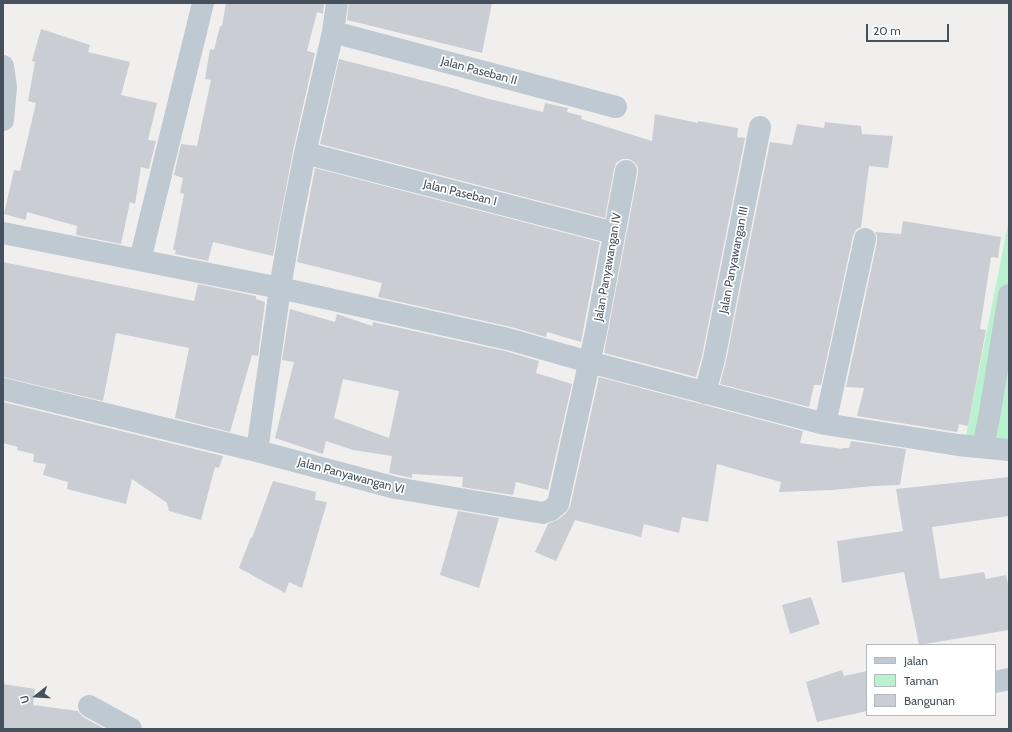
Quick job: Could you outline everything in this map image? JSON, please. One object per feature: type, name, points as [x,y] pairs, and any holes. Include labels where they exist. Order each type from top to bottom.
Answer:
[{"type":"street","points":[[140,260],[203,3]]},
{"type":"street","points":[[257,451],[280,288],[290,229],[305,153],[338,34],[337,3]]},
{"type":"street","name":"Jalan Paseban II","points":[[338,34],[616,107]]},
{"type":"street","points":[[3,66],[6,87],[3,120]]},
{"type":"street","name":"Jalan Panyawangan III","points":[[705,393],[714,359],[760,127]]},
{"type":"street","name":"Jalan Paseban I","points":[[305,153],[614,233]]},
{"type":"street","name":"Jalan Panyawangan IV","points":[[590,362],[626,171]]},
{"type":"street","points":[[3,233],[280,288],[508,339],[825,424],[950,444],[983,446],[1009,450]]},
{"type":"street","points":[[825,424],[865,239]]},
{"type":"street","points":[[983,446],[1009,295]]},
{"type":"street","name":"Jalan Panyawangan VI","points":[[3,389],[257,451],[396,488],[543,513],[551,510],[558,504],[590,362]]},
{"type":"street","points":[[996,682],[1009,679]]},
{"type":"street","points":[[88,706],[131,729]]},
{"type":"green space","points":[[1009,219],[1009,440],[966,436]]},
{"type":"building","points":[[226,3],[324,3],[323,14],[317,12],[307,51],[315,53],[293,151],[273,256],[213,242],[208,261],[175,254],[176,250],[173,250],[184,194],[180,193],[183,178],[174,175],[181,144],[197,146],[211,80],[205,79],[210,49],[214,50],[220,26],[222,26]]},
{"type":"building","points":[[349,3],[492,3],[482,53],[347,20]]},
{"type":"building","points":[[41,29],[90,45],[88,52],[130,62],[121,95],[157,103],[148,140],[156,141],[149,169],[141,167],[135,204],[130,202],[121,244],[76,235],[77,226],[27,212],[26,220],[4,214],[14,170],[20,171],[36,103],[28,101],[35,62],[32,61]]},
{"type":"building","points":[[339,59],[543,112],[545,103],[568,108],[567,112],[582,116],[581,119],[652,141],[655,114],[698,123],[698,121],[738,128],[737,137],[745,138],[702,356],[696,377],[604,353],[638,173],[638,167],[634,162],[629,159],[622,159],[616,163],[605,218],[320,144]]},
{"type":"building","points":[[825,122],[861,126],[862,134],[893,136],[888,168],[869,166],[861,227],[856,230],[853,236],[821,385],[814,385],[809,407],[720,384],[726,361],[770,142],[792,145],[797,124],[824,128]]},
{"type":"building","points":[[315,168],[600,242],[581,342],[547,332],[546,337],[511,327],[378,297],[382,283],[297,262]]},
{"type":"building","points":[[903,221],[1001,237],[998,258],[991,257],[980,329],[986,330],[968,426],[959,424],[957,432],[857,416],[864,388],[846,387],[877,242],[875,232],[901,234]]},
{"type":"building","points":[[3,262],[194,301],[198,284],[256,296],[256,299],[265,302],[258,356],[252,355],[230,432],[175,418],[189,348],[116,333],[103,401],[3,377]]},
{"type":"building","points":[[290,309],[335,322],[337,314],[372,326],[373,322],[505,351],[539,361],[536,373],[572,384],[548,490],[516,482],[513,495],[462,487],[463,477],[412,474],[412,478],[389,473],[392,456],[353,450],[326,441],[323,454],[275,438],[294,362],[282,360]],"holes":[[[343,379],[399,391],[389,438],[334,418]]]},
{"type":"building","points":[[599,377],[803,431],[800,443],[843,449],[849,448],[851,441],[906,449],[900,485],[779,492],[781,482],[717,464],[708,522],[682,517],[679,533],[644,524],[641,537],[575,520],[556,561],[535,552],[548,524],[559,519],[570,507]]},
{"type":"building","points":[[3,402],[223,456],[219,468],[215,467],[201,520],[169,511],[167,503],[132,479],[126,504],[67,489],[68,482],[43,475],[46,464],[33,462],[34,454],[17,450],[18,447],[3,443]]},
{"type":"building","points":[[1009,477],[1009,516],[932,527],[940,579],[984,572],[986,579],[1006,575],[1009,589],[1009,630],[919,644],[904,572],[842,583],[837,541],[903,531],[896,489]]},
{"type":"building","points":[[273,481],[316,492],[315,500],[327,502],[302,588],[289,582],[285,593],[239,568]]},
{"type":"building","points":[[458,511],[499,518],[479,588],[440,575]]},
{"type":"building","points":[[811,597],[820,624],[790,634],[782,605]]},
{"type":"building","points":[[842,670],[844,676],[866,671],[866,711],[817,722],[806,682]]},
{"type":"building","points":[[3,684],[35,689],[33,705],[78,711],[83,717],[105,729],[3,729]]}]
